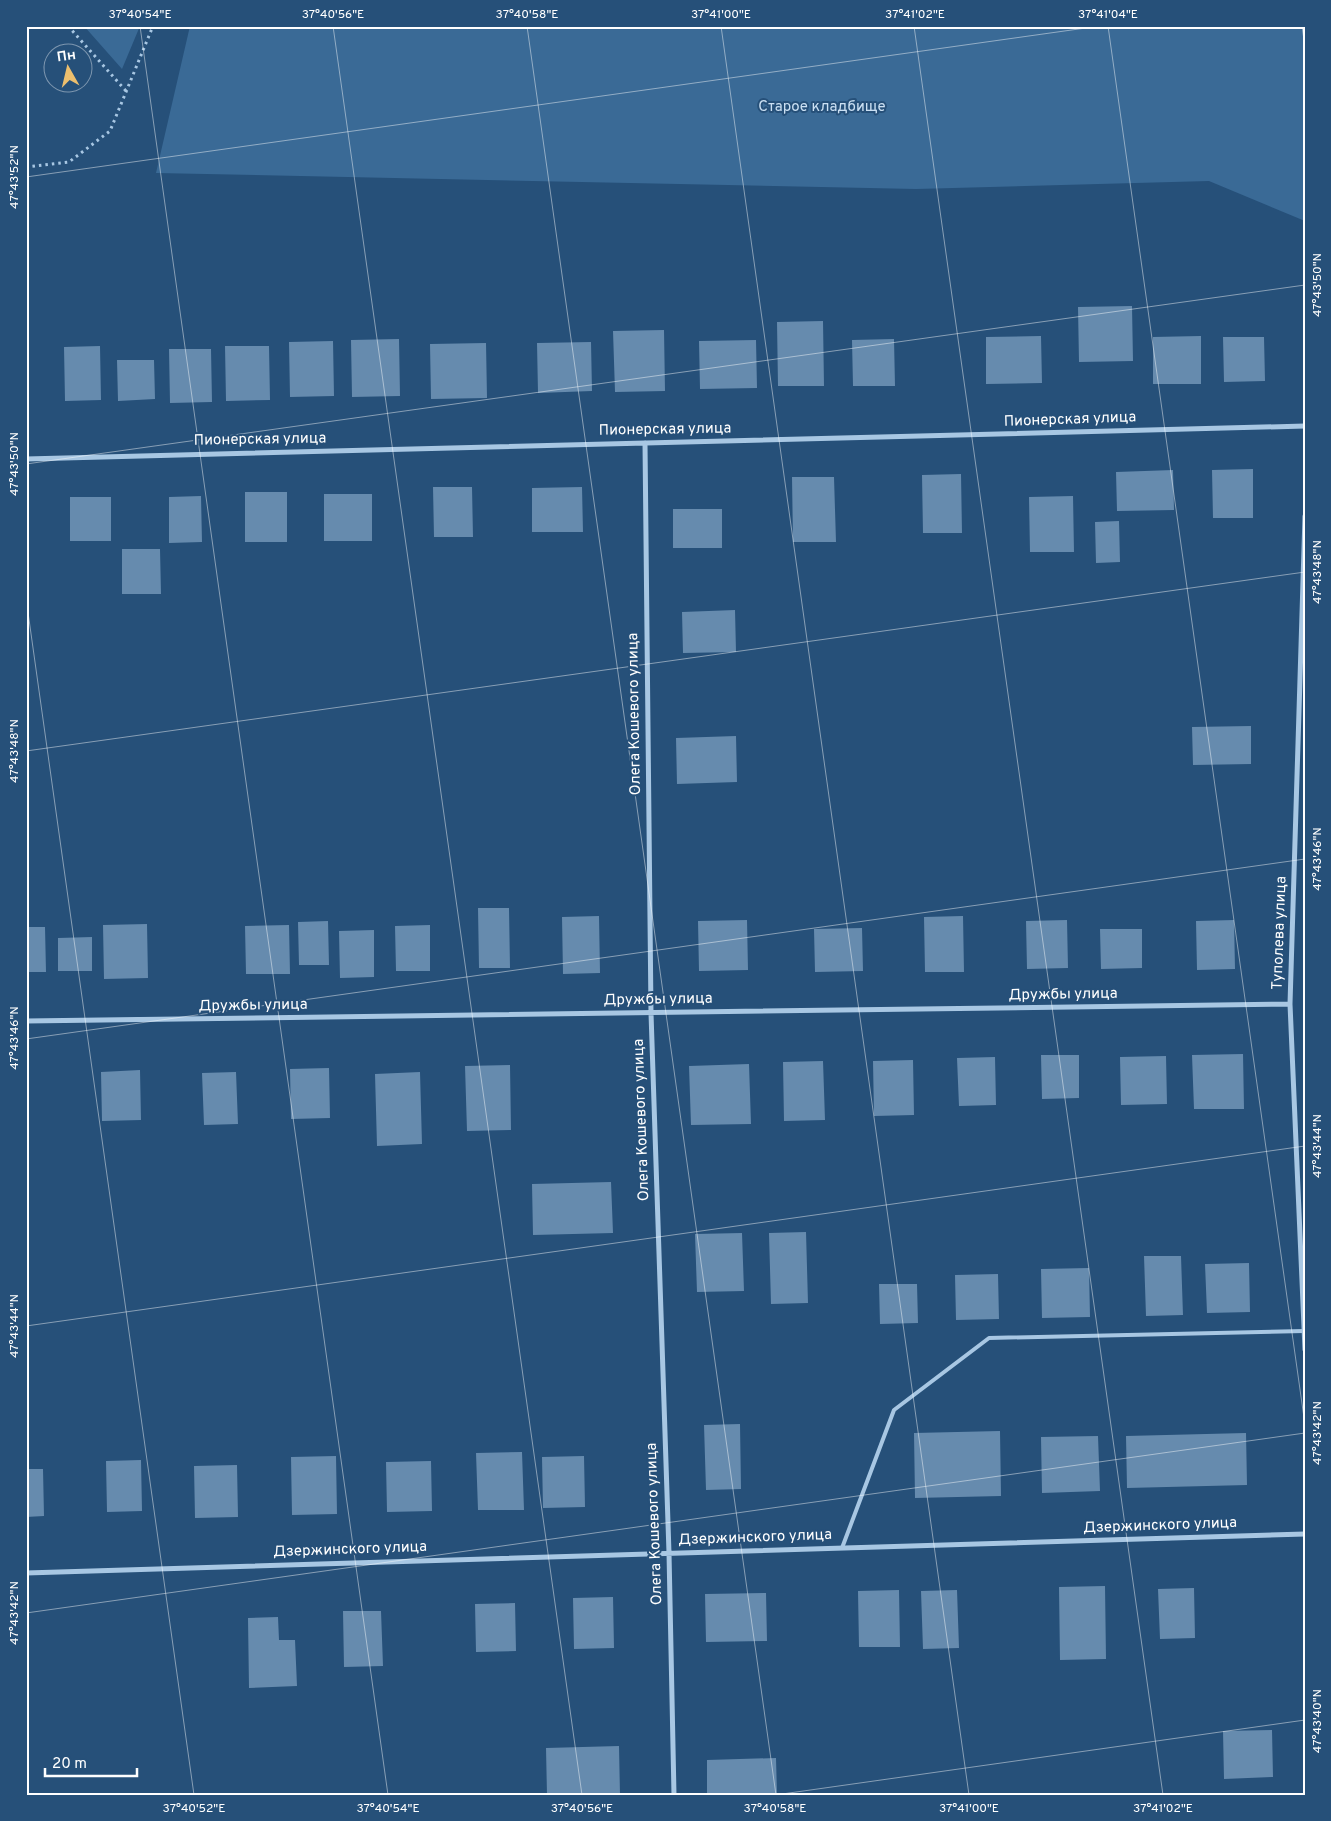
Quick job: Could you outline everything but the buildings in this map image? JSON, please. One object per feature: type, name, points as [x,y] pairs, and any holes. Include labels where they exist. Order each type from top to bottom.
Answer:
[{"type":"street","name":"Пионерская улица","points":[[26,459],[1305,426]]},
{"type":"street","name":"Олега Кошевого улица","points":[[645,443],[651,1013],[669,1553],[674,1795]]},
{"type":"street","name":"Туполева улица","points":[[1305,516],[1290,1004],[1305,1350]]},
{"type":"street","name":"Дружбы улица","points":[[26,1021],[1290,1004]]},
{"type":"street","name":"Дзержинского улица","points":[[26,1573],[1305,1534]]},
{"type":"lane","points":[[842,1548],[894,1410],[989,1338],[1304,1331]]},
{"type":"path","points":[[68,26],[126,91]]},
{"type":"path","points":[[26,166],[69,162],[110,131],[153,26]]},
{"type":"green space","points":[[84,26],[140,26],[122,69]]},
{"type":"green space","name":"Старое кладбище","points":[[190,26],[1305,26],[1305,221],[1209,181],[916,189],[156,173]]}]
